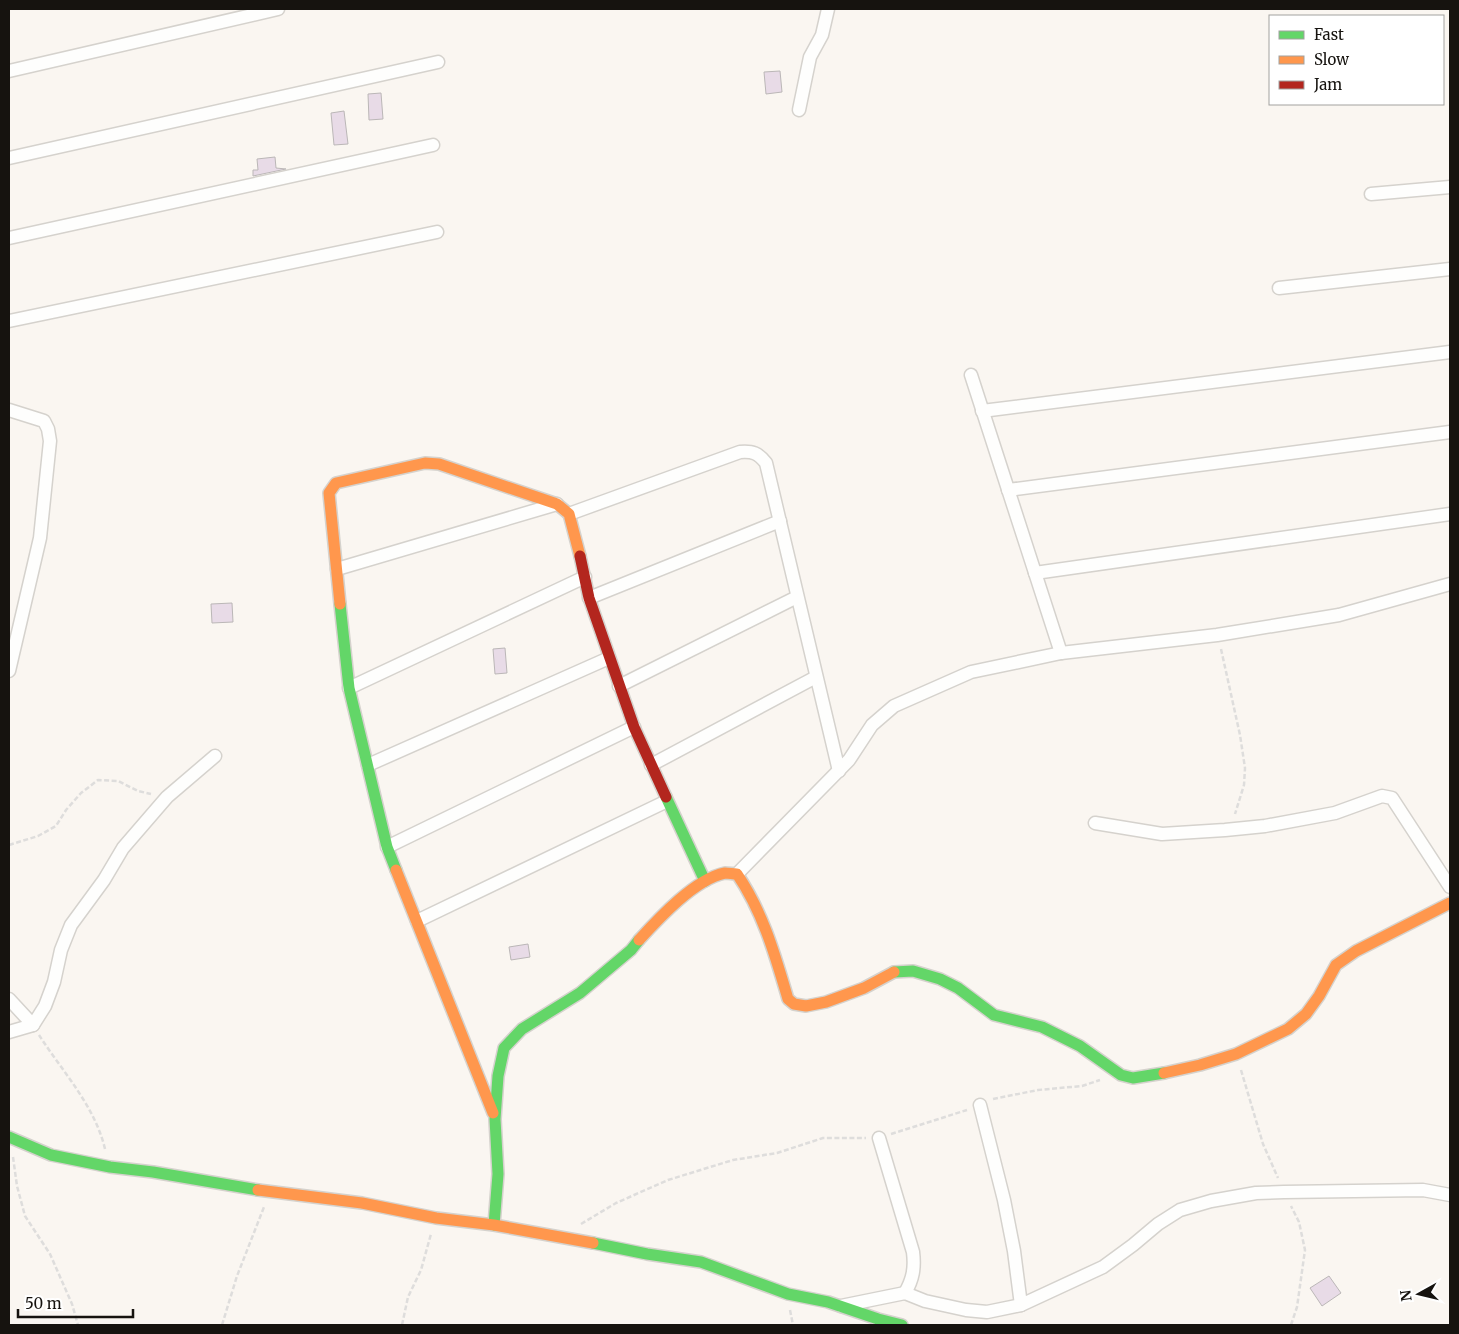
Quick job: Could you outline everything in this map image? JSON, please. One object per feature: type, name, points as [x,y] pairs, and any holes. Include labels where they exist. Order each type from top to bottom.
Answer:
[{"type":"street","points":[[9,71],[278,9]]},
{"type":"street","points":[[799,110],[810,57],[822,35],[828,9]]},
{"type":"street","points":[[9,158],[438,62]]},
{"type":"street","points":[[9,238],[434,146]]},
{"type":"street","points":[[1371,194],[1450,187]]},
{"type":"street","points":[[9,321],[437,232]]},
{"type":"street","points":[[1279,288],[1450,269]]},
{"type":"street","points":[[982,411],[1450,352]]},
{"type":"street","points":[[971,376],[1061,653]]},
{"type":"street","points":[[9,410],[44,421],[48,429],[50,441],[40,538],[9,672]]},
{"type":"street","points":[[1008,490],[1450,432]]},
{"type":"street","points":[[569,514],[740,452],[751,451],[760,455],[766,463],[839,771]]},
{"type":"street","points":[[496,1119],[387,847],[349,688],[329,492],[336,483],[425,463],[438,464],[557,504],[569,514],[577,541],[589,598],[608,658],[634,727],[706,881]]},
{"type":"street","points":[[337,569],[557,504]]},
{"type":"street","points":[[1035,573],[1450,514]]},
{"type":"street","points":[[589,598],[780,521]]},
{"type":"street","points":[[349,688],[585,577]]},
{"type":"street","points":[[737,874],[849,760],[872,724],[894,706],[971,672],[1061,653],[1217,635],[1339,615],[1450,584]]},
{"type":"street","points":[[619,686],[797,597]]},
{"type":"street","points":[[368,765],[608,658]]},
{"type":"street","points":[[651,765],[816,676]]},
{"type":"street","points":[[387,847],[634,727]]},
{"type":"street","points":[[9,1032],[32,1025],[45,1006],[54,982],[61,950],[71,925],[104,880],[123,848],[167,797],[215,756]]},
{"type":"street","points":[[1095,823],[1162,834],[1225,830],[1265,826],[1335,813],[1382,796],[1392,798],[1450,888]]},
{"type":"street","points":[[417,921],[667,801]]},
{"type":"street","points":[[494,1225],[498,1174],[496,1119],[498,1076],[504,1048],[522,1029],[580,993],[595,981],[631,950],[662,914],[706,881],[726,873],[737,874],[746,885],[774,952],[788,999],[794,1004],[806,1006],[826,1002],[864,988],[892,972],[913,971],[940,979],[958,988],[994,1015],[1042,1027],[1080,1046],[1121,1075],[1133,1078],[1146,1078],[1236,1054],[1288,1029],[1306,1014],[1319,996],[1336,965],[1356,950],[1450,903]]},
{"type":"street","points":[[9,999],[32,1025]]},
{"type":"street","points":[[980,1106],[1006,1208],[1021,1305]]},
{"type":"street","points":[[10,1137],[50,1155],[110,1167],[153,1172],[270,1192],[362,1203],[436,1218],[494,1225],[647,1254],[701,1262],[788,1294],[841,1306],[902,1325]]},
{"type":"street","points":[[878,1138],[914,1252],[915,1267],[912,1280],[905,1293]]},
{"type":"street","points":[[841,1306],[905,1293],[925,1301],[966,1310],[988,1312],[1021,1305],[1103,1267],[1158,1224],[1180,1210],[1212,1201],[1256,1193],[1284,1192],[1423,1190],[1450,1195]]},
{"type":"path","points":[[1217,635],[1232,695],[1245,768],[1244,785],[1238,808],[1233,820],[1225,830]]},
{"type":"path","points":[[9,845],[38,836],[56,826],[66,810],[81,793],[98,780],[118,781],[138,791],[167,797]]},
{"type":"path","points":[[32,1025],[79,1093],[90,1113],[103,1139],[110,1167]]},
{"type":"path","points":[[1236,1054],[1264,1144],[1299,1222],[1305,1250],[1297,1307],[1290,1325]]},
{"type":"path","points":[[560,1236],[616,1203],[668,1180],[733,1160],[776,1153],[823,1138],[878,1138],[980,1106],[996,1097],[1038,1090],[1082,1086],[1121,1075]]},
{"type":"path","points":[[10,1137],[17,1186],[25,1216],[50,1254],[72,1304],[78,1325]]},
{"type":"path","points":[[222,1325],[237,1276],[270,1192]]},
{"type":"path","points":[[402,1325],[408,1297],[421,1270],[436,1218]]},
{"type":"building","points":[[780,71],[782,92],[766,94],[764,72]]},
{"type":"building","points":[[381,93],[383,119],[369,120],[368,94]]},
{"type":"building","points":[[344,111],[348,144],[334,145],[331,113]]},
{"type":"building","points":[[275,157],[276,168],[286,169],[253,176],[253,170],[258,170],[257,159]]},
{"type":"building","points":[[232,603],[233,622],[212,623],[211,604]]},
{"type":"building","points":[[505,648],[507,673],[495,674],[493,649]]},
{"type":"building","points":[[528,944],[530,957],[511,960],[509,947]]},
{"type":"building","points":[[1329,1276],[1341,1293],[1322,1306],[1310,1288]]},
{"type":"traffic: fast","points":[[340,604],[349,688],[387,847],[396,870]]},
{"type":"traffic: fast","points":[[666,797],[705,881]]},
{"type":"traffic: fast","points":[[494,1225],[498,1174],[495,1119],[498,1076],[504,1048],[522,1029],[580,993],[631,950],[639,940]]},
{"type":"traffic: fast","points":[[894,972],[913,971],[940,979],[958,988],[994,1015],[1042,1027],[1080,1046],[1121,1075],[1133,1078],[1164,1073]]},
{"type":"traffic: fast","points":[[9,1137],[51,1155],[110,1167],[153,1172],[258,1190]]},
{"type":"traffic: fast","points":[[593,1243],[701,1262],[788,1294],[828,1302],[902,1325]]},
{"type":"traffic: slow","points":[[340,604],[329,493],[336,483],[425,463],[439,464],[557,504],[569,514],[580,556]]},
{"type":"traffic: slow","points":[[396,870],[493,1113]]},
{"type":"traffic: slow","points":[[639,940],[678,900],[690,891],[702,883],[725,873],[737,874],[754,903],[773,950],[788,999],[794,1004],[806,1006],[826,1002],[864,988],[894,972]]},
{"type":"traffic: slow","points":[[1164,1073],[1236,1054],[1288,1029],[1306,1014],[1319,996],[1336,965],[1356,951],[1450,903]]},
{"type":"traffic: slow","points":[[258,1190],[362,1203],[436,1218],[494,1225],[593,1243]]},
{"type":"traffic: jam","points":[[580,556],[589,598],[634,727],[666,797]]}]
